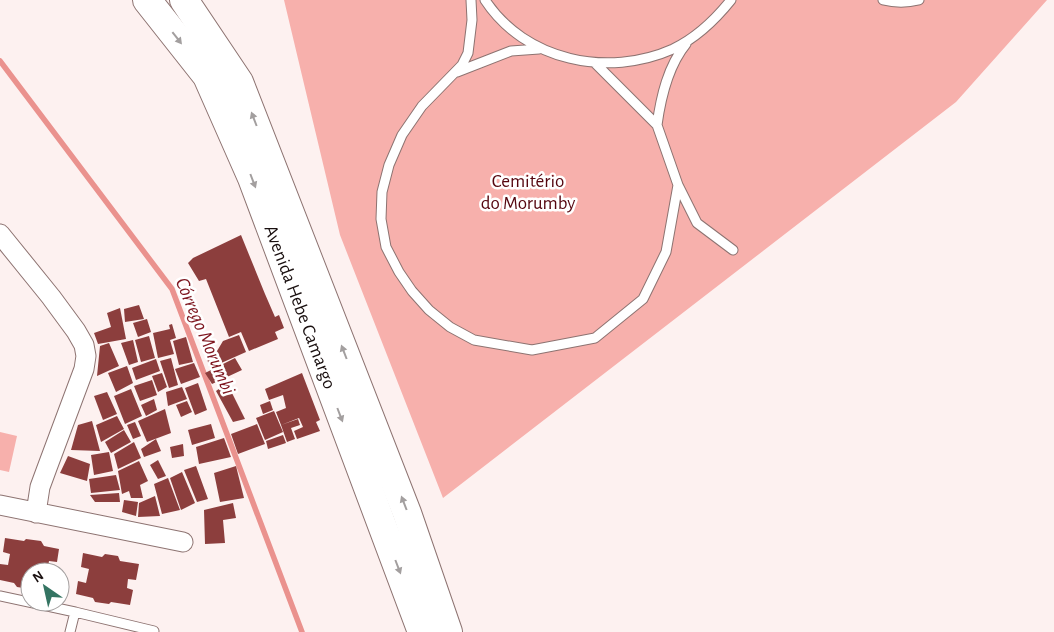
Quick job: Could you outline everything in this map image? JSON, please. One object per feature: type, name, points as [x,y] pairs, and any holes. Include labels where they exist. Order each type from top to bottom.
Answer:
[{"type":"main road","name":"Avenida Hebe Camargo","points":[[147,0],[207,76],[252,178],[422,632]]},
{"type":"main road","name":"Avenida Hebe Camargo","points":[[184,0],[239,82],[407,513],[448,632]]},
{"type":"street","points":[[0,234],[76,331],[84,345],[86,356],[84,369],[40,487],[36,513]]},
{"type":"street","points":[[0,505],[183,542]]},
{"type":"lane","points":[[471,0],[472,20],[468,53],[462,65],[422,106],[402,135],[389,165],[382,192],[381,219],[386,247],[399,272],[428,310],[450,327],[474,340],[532,350],[595,338],[643,299],[666,252],[678,185]]},
{"type":"lane","points":[[484,0],[512,30],[542,49],[577,61],[595,63],[615,63],[642,59],[674,48],[707,27],[731,0]]},
{"type":"lane","points":[[883,0],[892,2],[919,0]]},
{"type":"lane","points":[[657,125],[663,93],[673,63],[692,38]]},
{"type":"lane","points":[[454,73],[511,51],[542,49]]},
{"type":"lane","points":[[595,63],[657,125],[678,185],[697,223],[733,250]]},
{"type":"lane","points":[[0,596],[154,631]]},
{"type":"lane","points":[[70,632],[75,612]]},
{"type":"green space","name":"Cemitério do Morumby","points":[[284,0],[1047,0],[956,102],[443,498],[340,235]]},
{"type":"green space","points":[[0,432],[17,436],[9,472],[0,470]]},
{"type":"building","points":[[241,235],[275,317],[279,315],[284,328],[275,332],[278,339],[249,351],[241,332],[229,337],[206,279],[199,281],[188,263],[193,258]]},
{"type":"building","points":[[139,305],[144,319],[125,322],[124,309]]},
{"type":"building","points":[[120,308],[126,339],[98,344],[94,333],[111,327],[107,313]]},
{"type":"building","points":[[147,319],[151,332],[138,337],[133,323]]},
{"type":"building","points":[[172,324],[176,338],[170,340],[174,354],[158,358],[153,333],[170,329],[169,325]]},
{"type":"building","points":[[239,335],[246,352],[210,368],[207,359],[217,351],[223,341]]},
{"type":"building","points":[[149,336],[155,358],[141,362],[135,340]]},
{"type":"building","points":[[186,337],[193,362],[179,365],[173,341]]},
{"type":"building","points":[[133,340],[138,362],[129,365],[121,343]]},
{"type":"building","points":[[109,343],[119,366],[97,376],[100,346]]},
{"type":"building","points":[[171,358],[178,385],[169,388],[160,361]]},
{"type":"building","points":[[235,358],[242,370],[212,384],[205,373]]},
{"type":"building","points":[[156,359],[160,371],[136,380],[132,368]]},
{"type":"building","points":[[194,363],[200,377],[181,384],[175,369]]},
{"type":"building","points":[[127,366],[133,383],[116,392],[108,373]]},
{"type":"building","points":[[162,373],[167,387],[158,392],[152,376]]},
{"type":"building","points":[[302,373],[320,420],[316,422],[320,431],[297,439],[294,431],[303,427],[299,418],[281,425],[276,412],[286,408],[283,395],[269,400],[265,389]]},
{"type":"building","points":[[152,380],[157,395],[140,401],[134,386]]},
{"type":"building","points":[[198,383],[207,410],[195,415],[185,388]]},
{"type":"building","points":[[227,383],[245,419],[233,422],[216,391]]},
{"type":"building","points":[[182,387],[187,399],[168,406],[166,392]]},
{"type":"building","points":[[131,389],[142,416],[125,424],[114,396]]},
{"type":"building","points":[[107,392],[117,414],[103,420],[94,396]]},
{"type":"building","points":[[154,399],[157,410],[146,416],[141,405]]},
{"type":"building","points":[[187,401],[192,412],[181,417],[176,405]]},
{"type":"building","points":[[270,401],[273,410],[263,414],[260,405]]},
{"type":"building","points":[[165,409],[171,433],[147,442],[138,421]]},
{"type":"building","points":[[274,411],[283,432],[265,440],[256,418]]},
{"type":"building","points":[[117,416],[124,429],[101,442],[96,425]]},
{"type":"building","points":[[298,419],[300,425],[291,428],[295,439],[287,442],[281,425]]},
{"type":"building","points":[[92,421],[100,451],[71,450],[78,425]]},
{"type":"building","points":[[135,422],[141,436],[133,439],[127,425]]},
{"type":"building","points":[[211,424],[215,438],[192,445],[188,430]]},
{"type":"building","points":[[257,424],[265,444],[238,454],[231,434]]},
{"type":"building","points":[[124,430],[131,442],[111,453],[105,442]]},
{"type":"building","points":[[283,435],[286,443],[268,449],[266,441]]},
{"type":"building","points":[[224,438],[231,457],[199,464],[196,447]]},
{"type":"building","points":[[156,439],[161,451],[144,457],[141,449]]},
{"type":"building","points":[[134,442],[141,458],[118,469],[114,454]]},
{"type":"building","points":[[183,444],[184,456],[172,458],[170,447]]},
{"type":"building","points":[[109,452],[113,471],[94,475],[91,455]]},
{"type":"building","points":[[68,456],[90,464],[87,481],[60,473]]},
{"type":"building","points":[[158,460],[166,476],[158,479],[150,465]]},
{"type":"building","points":[[139,461],[148,481],[140,485],[143,498],[131,498],[129,491],[122,494],[118,471]]},
{"type":"building","points":[[196,466],[208,499],[197,502],[184,470]]},
{"type":"building","points":[[236,466],[244,498],[220,502],[214,473]]},
{"type":"building","points":[[182,472],[195,503],[181,510],[170,478]]},
{"type":"building","points":[[116,475],[120,490],[91,493],[89,479]]},
{"type":"building","points":[[168,478],[180,510],[162,514],[154,484]]},
{"type":"building","points":[[119,493],[120,502],[95,502],[90,495]]},
{"type":"building","points":[[155,496],[160,516],[138,517],[139,503]]},
{"type":"building","points":[[124,500],[138,502],[136,516],[122,512]]},
{"type":"building","points":[[233,503],[236,518],[223,520],[225,543],[205,544],[204,510]]},
{"type":"building","points":[[5,538],[41,541],[44,546],[59,549],[57,562],[20,562],[20,587],[14,583],[0,580],[0,564],[8,565],[10,554],[3,552]]},
{"type":"building","points":[[83,553],[102,557],[105,554],[118,556],[120,561],[139,564],[136,580],[128,579],[127,588],[133,590],[130,605],[95,602],[93,598],[76,594],[78,581],[86,583],[89,569],[81,567]]},
{"type":"waterway","name":"Córrego Morumbi","points":[[0,61],[172,289],[302,632]]}]
